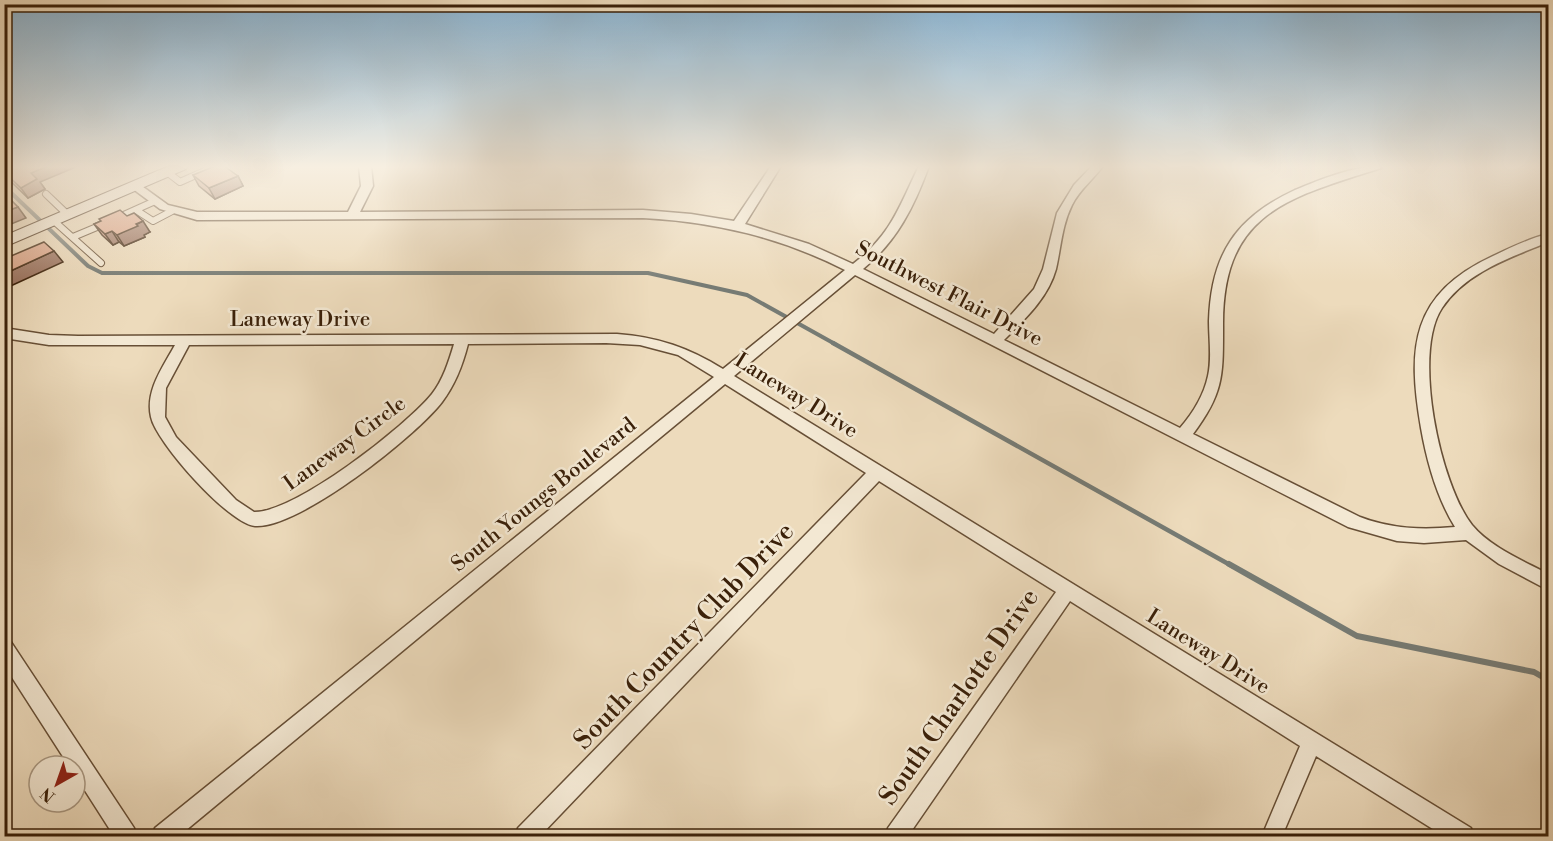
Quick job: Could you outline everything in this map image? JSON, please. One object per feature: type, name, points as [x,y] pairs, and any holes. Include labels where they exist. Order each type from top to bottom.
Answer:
[{"type":"main road","points":[[4,242],[90,205]]},
{"type":"street","name":"Southwest Flair Drive","points":[[162,205],[172,211],[209,216],[643,214],[690,216],[738,225],[800,243],[1332,512],[1374,530],[1408,537],[1468,533]]},
{"type":"street","points":[[352,216],[357,205]]},
{"type":"street","points":[[738,225],[751,205]]},
{"type":"street","name":"South Youngs Boulevard","points":[[163,837],[877,251],[892,235],[906,205]]},
{"type":"street","points":[[995,341],[1041,289],[1048,273],[1057,230],[1066,205]]},
{"type":"street","points":[[1182,436],[1207,402],[1214,384],[1217,303],[1221,274],[1238,237],[1259,215],[1275,205]]},
{"type":"street","points":[[1548,238],[1473,270],[1441,300],[1422,340],[1422,380],[1438,470],[1447,499],[1468,533],[1548,582]]},
{"type":"street","name":"Laneway Drive","points":[[4,333],[58,340],[639,340],[663,344],[724,376],[1464,837]]},
{"type":"street","name":"Laneway Circle","points":[[184,341],[159,388],[157,409],[160,424],[170,441],[230,505],[240,513],[255,519],[274,516],[302,502],[410,427],[439,396],[452,374],[462,339]]},
{"type":"street","name":"South Country Club Drive","points":[[534,834],[878,471]]},
{"type":"street","name":"South Charlotte Drive","points":[[896,837],[1068,589]]},
{"type":"street","points":[[4,648],[126,837]]},
{"type":"street","points":[[1272,837],[1312,742]]},
{"type":"lane","points":[[53,205],[73,237],[101,263]]},
{"type":"lane","points":[[73,237],[146,205]]},
{"type":"lane","points":[[136,210],[153,221],[172,211]]},
{"type":"building","points":[[4,205],[18,207],[4,212]]},
{"type":"building","points":[[120,210],[127,216],[134,213],[143,221],[136,224],[138,226],[117,235],[112,231],[105,234],[94,224],[101,221],[99,219]]},
{"type":"building","points":[[44,242],[54,251],[4,274],[4,259]]},
{"type":"waterway","points":[[24,205],[88,266],[102,273],[648,273],[747,295],[835,344]]},
{"type":"waterway","points":[[833,343],[1232,566]]},
{"type":"waterway","points":[[1229,564],[1357,636],[1534,672],[1548,680]]}]
